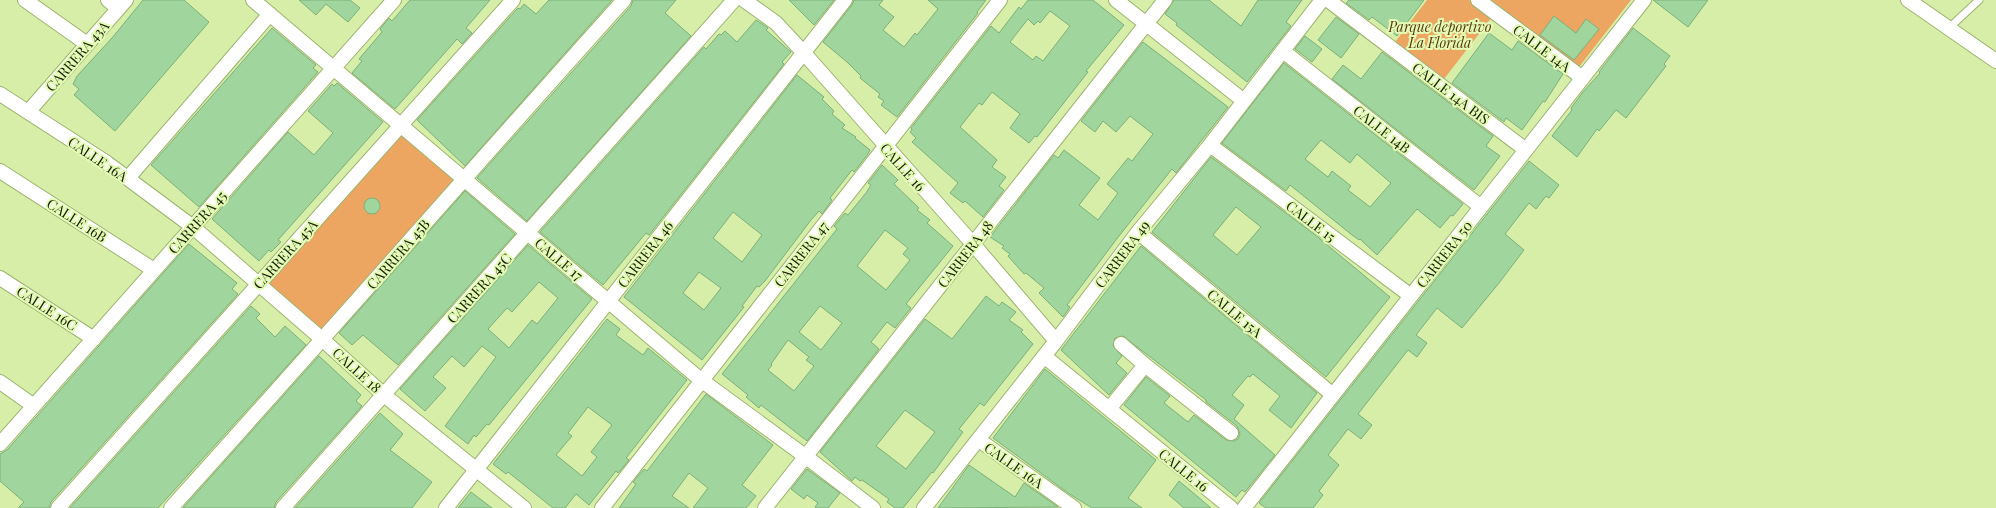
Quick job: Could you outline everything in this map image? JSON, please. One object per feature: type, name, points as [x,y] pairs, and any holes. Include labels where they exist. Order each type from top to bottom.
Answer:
[{"type":"street","points":[[25,0],[87,44]]},
{"type":"street","name":"CALLE 17","points":[[253,0],[701,380],[873,508]]},
{"type":"street","name":"CARRERA 45","points":[[0,444],[394,0]]},
{"type":"street","name":"CARRERA 45A","points":[[58,508],[513,0]]},
{"type":"street","name":"CARRERA 45B","points":[[171,508],[323,340],[624,0]]},
{"type":"street","name":"CARRERA 45C","points":[[283,508],[734,0]]},
{"type":"street","name":"CALLE 16","points":[[744,0],[776,23],[803,52],[1056,341]]},
{"type":"street","name":"CARRERA 46","points":[[446,508],[845,0]]},
{"type":"street","name":"CARRERA 47","points":[[602,508],[701,380],[886,148],[1000,0]]},
{"type":"street","points":[[1116,0],[1244,101]]},
{"type":"street","name":"CARRERA 48","points":[[765,508],[1165,0]]},
{"type":"street","name":"CARRERA 49","points":[[924,508],[1056,341],[1138,232],[1210,145],[1322,0]]},
{"type":"street","name":"CALLE 14A BIS","points":[[1328,0],[1526,150]]},
{"type":"street","name":"CALLE 14A","points":[[1478,0],[1582,79]]},
{"type":"street","name":"CARRERA 50","points":[[1244,508],[1644,0]]},
{"type":"street","points":[[1908,0],[1996,61]]},
{"type":"street","name":"CARRERA 43A","points":[[28,112],[87,44],[117,3]]},
{"type":"street","points":[[128,178],[270,14]]},
{"type":"street","name":"CALLE 14B","points":[[1283,51],[1481,207]]},
{"type":"street","name":"CALLE 16A","points":[[0,94],[128,178],[193,228]]},
{"type":"street","name":"CALLE 15","points":[[1210,145],[1411,296]]},
{"type":"street","name":"CALLE 16B","points":[[0,170],[154,270]]},
{"type":"street","name":"CALLE 18","points":[[193,228],[384,395],[524,508]]},
{"type":"street","name":"CALLE 15A","points":[[1138,232],[1333,395]]},
{"type":"street","name":"CALLE 16C","points":[[0,278],[94,339]]},
{"type":"street","points":[[1121,344],[1231,433]]},
{"type":"street","name":"CALLE 16","points":[[1044,356],[1231,508]]},
{"type":"street","points":[[1109,409],[1145,365]]},
{"type":"street","points":[[0,382],[34,406]]},
{"type":"street","name":"CALLE 16A","points":[[979,440],[1074,508]]},
{"type":"lane","points":[[1949,28],[1980,0]]},
{"type":"green space","name":"Parque deportivo La Florida","points":[[1427,0],[1469,0],[1492,17],[1444,79],[1395,42]]},
{"type":"green space","points":[[1489,0],[1631,0],[1579,67]]},
{"type":"green space","points":[[400,124],[464,179],[323,340],[258,285]]},
{"type":"building","points":[[143,0],[184,0],[209,22],[115,131],[74,95],[79,89],[73,84],[77,76],[112,38]]},
{"type":"building","points":[[299,0],[350,0],[360,8],[348,22],[326,4],[316,15]]},
{"type":"building","points":[[410,0],[490,0],[466,28],[472,33],[462,44],[457,39],[395,109],[352,73],[362,61],[359,59],[382,32],[380,29],[389,18],[392,21]]},
{"type":"building","points":[[549,0],[612,0],[465,166],[417,120],[518,8],[520,9],[524,4],[536,14]]},
{"type":"building","points":[[633,0],[676,0],[665,13],[691,36],[527,221],[477,178],[631,6]]},
{"type":"building","points":[[789,0],[834,0],[814,25]]},
{"type":"building","points":[[854,0],[883,0],[879,5],[894,17],[883,30],[904,47],[915,33],[917,35],[938,9],[928,0],[986,0],[978,13],[897,117],[881,105],[884,101],[878,97],[880,94],[860,78],[861,76],[847,62],[823,42]]},
{"type":"building","points":[[1028,0],[1093,0],[1124,25],[1086,71],[1088,72],[1037,137],[1035,136],[1029,143],[1010,128],[1020,114],[992,92],[982,105],[979,103],[960,127],[997,160],[992,167],[1006,177],[999,186],[1004,190],[983,217],[965,201],[963,203],[950,193],[958,183],[912,142],[916,138],[910,132],[911,128],[991,26],[999,33],[1019,7],[1021,9]],"holes":[[[1050,11],[1070,26],[1043,61],[1036,56],[1033,60],[1010,42],[1028,19],[1034,25],[1038,21],[1040,23]]]},
{"type":"building","points":[[1174,0],[1209,0],[1241,26],[1258,0],[1302,0],[1286,22],[1291,26],[1247,82],[1165,14]]},
{"type":"building","points":[[1349,0],[1424,0],[1397,36],[1372,17],[1369,20],[1346,3]]},
{"type":"building","points":[[1653,0],[1708,0],[1688,27]]},
{"type":"building","points":[[1554,16],[1576,33],[1586,19],[1599,29],[1574,60],[1540,35]]},
{"type":"building","points":[[1336,17],[1359,34],[1341,58],[1318,40]]},
{"type":"building","points":[[756,20],[768,28],[766,30],[791,52],[782,62],[784,64],[649,235],[646,233],[603,285],[540,232],[704,47],[706,49],[719,34],[721,35],[725,31],[737,42]]},
{"type":"building","points":[[272,28],[316,65],[313,68],[318,72],[199,207],[151,165]]},
{"type":"building","points":[[1633,28],[1670,56],[1664,64],[1666,66],[1626,118],[1616,110],[1599,131],[1597,129],[1577,157],[1552,136],[1583,92],[1600,73]]},
{"type":"building","points":[[1489,33],[1512,50],[1518,41],[1563,74],[1545,102],[1543,101],[1522,130],[1506,118],[1504,122],[1452,83]]},
{"type":"building","points":[[1305,36],[1322,49],[1312,62],[1295,49]]},
{"type":"building","points":[[1143,42],[1228,107],[1176,173],[1172,169],[1119,236],[1067,305],[1070,307],[1063,317],[1039,293],[1044,288],[1026,273],[1024,274],[1008,256],[1010,254],[1002,248],[1004,246],[990,237],[1054,155],[1058,158],[1064,150],[1100,178],[1079,205],[1098,220],[1118,193],[1107,184],[1128,158],[1132,161],[1153,134],[1130,116],[1116,132],[1103,121],[1095,132],[1081,121]]},
{"type":"building","points":[[1382,52],[1493,136],[1486,146],[1500,156],[1474,190],[1332,79],[1343,65],[1361,79]]},
{"type":"building","points":[[1284,63],[1463,204],[1440,228],[1417,209],[1377,255],[1360,239],[1352,235],[1290,185],[1286,191],[1222,143]],"holes":[[[1321,140],[1350,163],[1357,154],[1391,183],[1370,207],[1348,190],[1351,186],[1332,171],[1328,177],[1305,159]]]},
{"type":"building","points":[[797,75],[824,97],[822,99],[834,111],[832,114],[845,125],[842,128],[856,137],[870,150],[854,172],[852,170],[830,198],[832,200],[822,214],[819,211],[765,281],[759,287],[757,286],[742,306],[744,307],[702,360],[624,297]],"holes":[[[733,212],[762,235],[742,262],[713,238]],[[699,272],[721,288],[704,310],[683,293]]]},
{"type":"building","points":[[337,83],[383,122],[278,240],[281,242],[271,252],[269,250],[259,261],[212,219],[288,132],[314,155],[333,133],[308,111],[332,84],[334,86]]},
{"type":"building","points":[[1211,157],[1314,234],[1390,297],[1326,377],[1152,232]],"holes":[[[1236,207],[1261,227],[1237,255],[1213,235]]]},
{"type":"building","points":[[1529,161],[1559,185],[1549,198],[1546,196],[1536,209],[1529,203],[1505,234],[1524,250],[1499,283],[1462,328],[1437,308],[1416,335],[1427,343],[1417,357],[1408,350],[1358,414],[1372,425],[1361,439],[1348,429],[1328,455],[1339,465],[1319,491],[1323,495],[1313,508],[1266,508],[1259,503]]},
{"type":"building","points":[[882,165],[898,180],[894,184],[919,208],[917,210],[930,220],[927,223],[953,246],[906,304],[911,308],[895,328],[887,322],[871,342],[879,349],[807,441],[761,405],[759,408],[746,397],[748,395],[722,374],[837,229],[834,226],[845,213],[848,215],[866,193],[871,185],[868,183]],"holes":[[[885,230],[908,248],[903,254],[910,260],[886,290],[857,266]],[[820,306],[842,323],[821,350],[799,332]],[[788,340],[809,357],[806,360],[814,366],[794,391],[768,370]]]},
{"type":"building","points":[[465,191],[515,234],[398,365],[363,335],[352,345],[339,333]]},
{"type":"building","points":[[369,198],[375,198],[380,203],[378,212],[369,214],[364,209],[364,203]]},
{"type":"building","points":[[189,244],[237,283],[232,289],[238,294],[51,502],[49,508],[18,508],[24,502],[0,481],[0,454],[7,450]]},
{"type":"building","points":[[528,245],[592,299],[489,425],[487,424],[476,437],[474,435],[468,444],[445,426],[496,357],[482,346],[464,367],[452,356],[433,377],[446,388],[425,411],[400,389]],"holes":[[[539,282],[558,298],[537,324],[532,320],[509,348],[488,329],[507,308],[512,312]]]},
{"type":"building","points":[[1141,246],[1317,393],[1291,428],[1269,410],[1280,396],[1253,374],[1250,377],[1248,376],[1232,395],[1244,405],[1234,419],[1275,455],[1245,492],[1242,490],[1236,497],[1124,405],[1146,377],[1170,396],[1164,403],[1188,422],[1194,415],[1226,440],[1234,441],[1238,439],[1240,434],[1237,426],[1123,336],[1115,338],[1113,346],[1122,356],[1116,363],[1127,373],[1109,395],[1061,350]]},
{"type":"building","points":[[986,296],[999,306],[1002,302],[1016,312],[1009,320],[1023,330],[1021,332],[1033,344],[984,406],[980,403],[959,429],[963,432],[933,473],[903,508],[895,508],[887,502],[889,499],[862,480],[860,481],[855,477],[852,481],[820,452],[925,319],[952,339]],"holes":[[[905,410],[935,432],[906,469],[876,446]]]},
{"type":"building","points":[[251,306],[260,314],[256,318],[275,337],[285,326],[306,345],[158,508],[70,508]]},
{"type":"building","points":[[607,319],[620,329],[616,335],[643,355],[648,348],[687,380],[626,458],[629,460],[618,473],[616,471],[589,505],[576,494],[565,508],[553,508],[508,472],[506,474],[493,464]],"holes":[[[588,407],[612,425],[591,452],[597,457],[582,476],[556,455],[572,436],[568,433]]]},
{"type":"building","points":[[319,356],[361,395],[356,401],[362,406],[276,502],[274,508],[183,508]]},
{"type":"building","points":[[1045,369],[1156,460],[1128,498],[1142,508],[1092,508],[1068,493],[993,438]]},
{"type":"building","points":[[706,394],[773,445],[742,485],[756,496],[746,508],[693,508],[708,488],[689,473],[672,496],[689,508],[619,508],[636,484],[633,482],[644,469],[647,471]]},
{"type":"building","points":[[380,413],[403,434],[390,450],[432,482],[412,508],[295,508]]},
{"type":"building","points":[[969,465],[1015,497],[1024,483],[1058,507],[938,508]]},
{"type":"building","points":[[807,469],[840,493],[828,508],[815,507],[818,503],[807,495],[804,499],[791,489]]},
{"type":"building","points":[[1179,481],[1211,508],[1184,508],[1169,495]]},
{"type":"building","points":[[471,492],[492,508],[458,508]]}]
